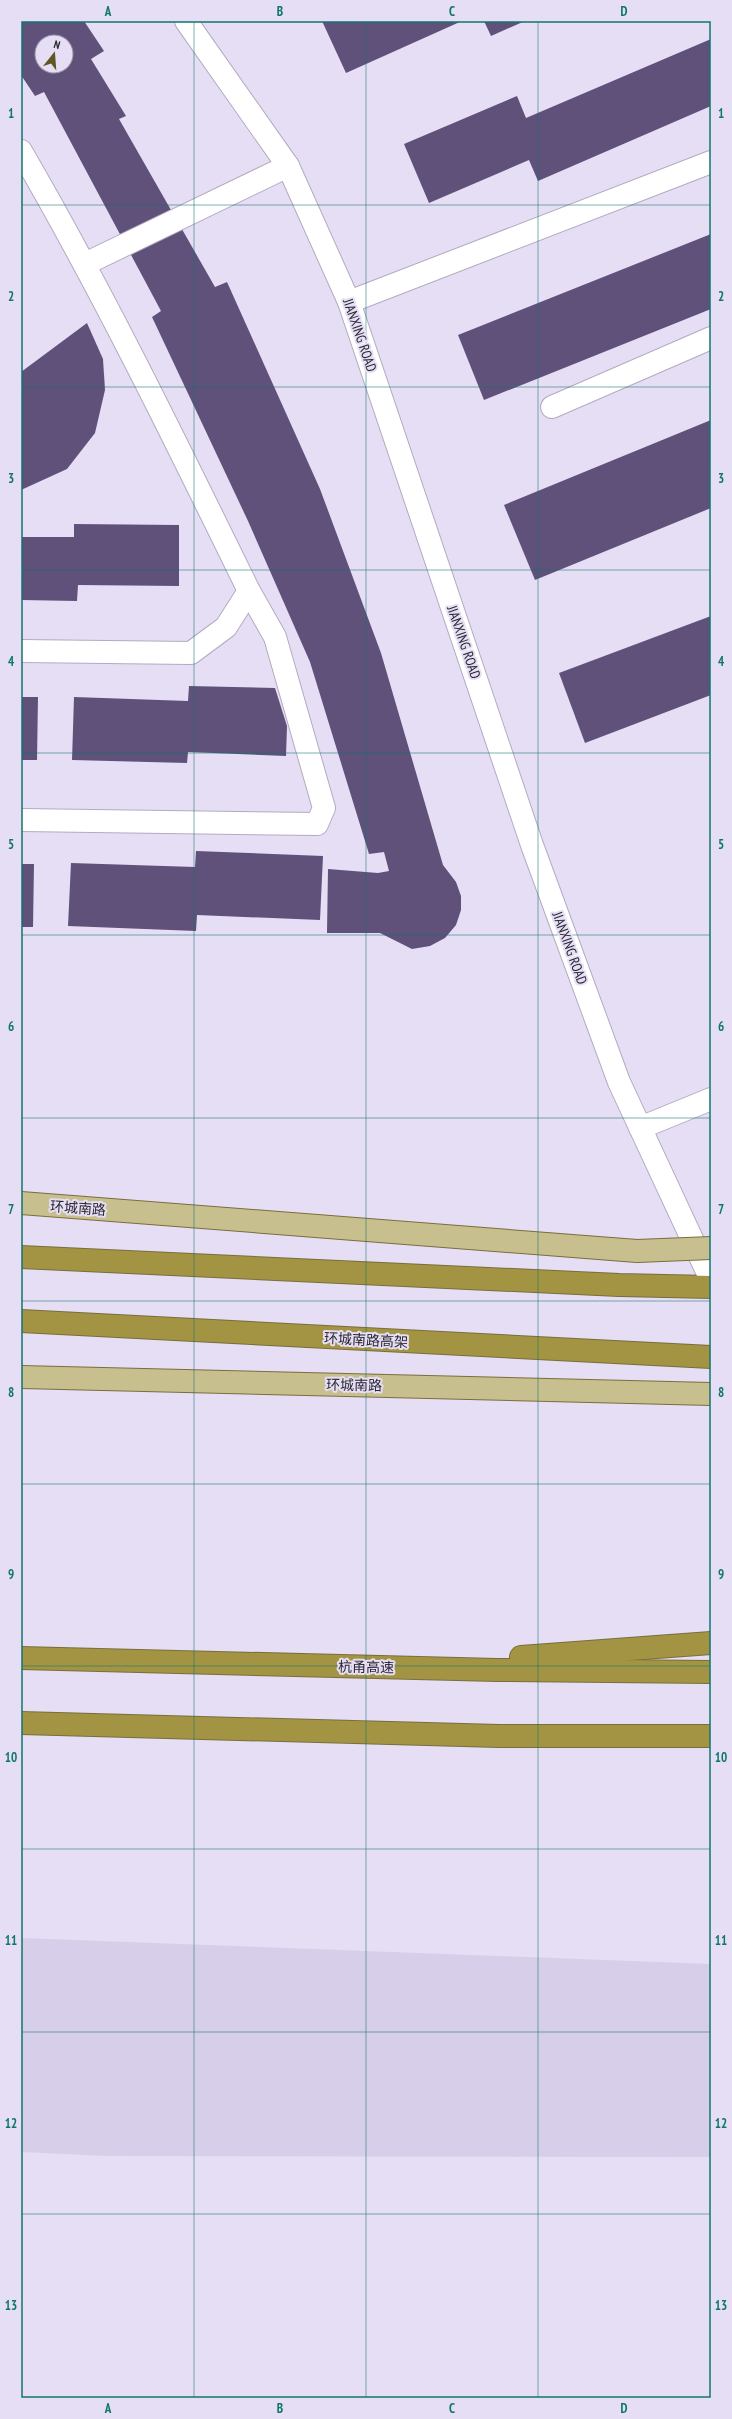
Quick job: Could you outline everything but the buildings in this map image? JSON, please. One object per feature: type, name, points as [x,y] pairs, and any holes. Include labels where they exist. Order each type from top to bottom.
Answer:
[{"type":"highway","points":[[21,1257],[611,1285],[711,1287]]},
{"type":"highway","name":"环城南路高架","points":[[21,1321],[711,1357]]},
{"type":"highway","points":[[393,1668],[711,1642]]},
{"type":"highway","name":"杭甬高速","points":[[21,1658],[393,1668],[711,1672]]},
{"type":"highway","points":[[21,1723],[499,1736],[711,1736]]},
{"type":"main road","name":"环城南路","points":[[21,1203],[637,1251],[711,1248]]},
{"type":"main road","name":"环城南路","points":[[21,1377],[711,1394]]},
{"type":"street","name":"JIANXING ROAD","points":[[186,21],[288,166],[349,302],[532,845],[619,1082],[711,1280]]},
{"type":"street","points":[[21,151],[85,264],[137,362],[249,591],[275,637],[324,808],[317,824],[21,820]]},
{"type":"street","points":[[349,302],[711,162]]},
{"type":"street","points":[[85,264],[288,166]]},
{"type":"street","points":[[552,407],[711,338]]},
{"type":"street","points":[[21,651],[191,653],[226,627],[249,591]]},
{"type":"street","points":[[640,1128],[711,1099]]},
{"type":"shaded area","points":[[21,1938],[711,1964],[711,2157],[109,2156],[21,2152]]}]
